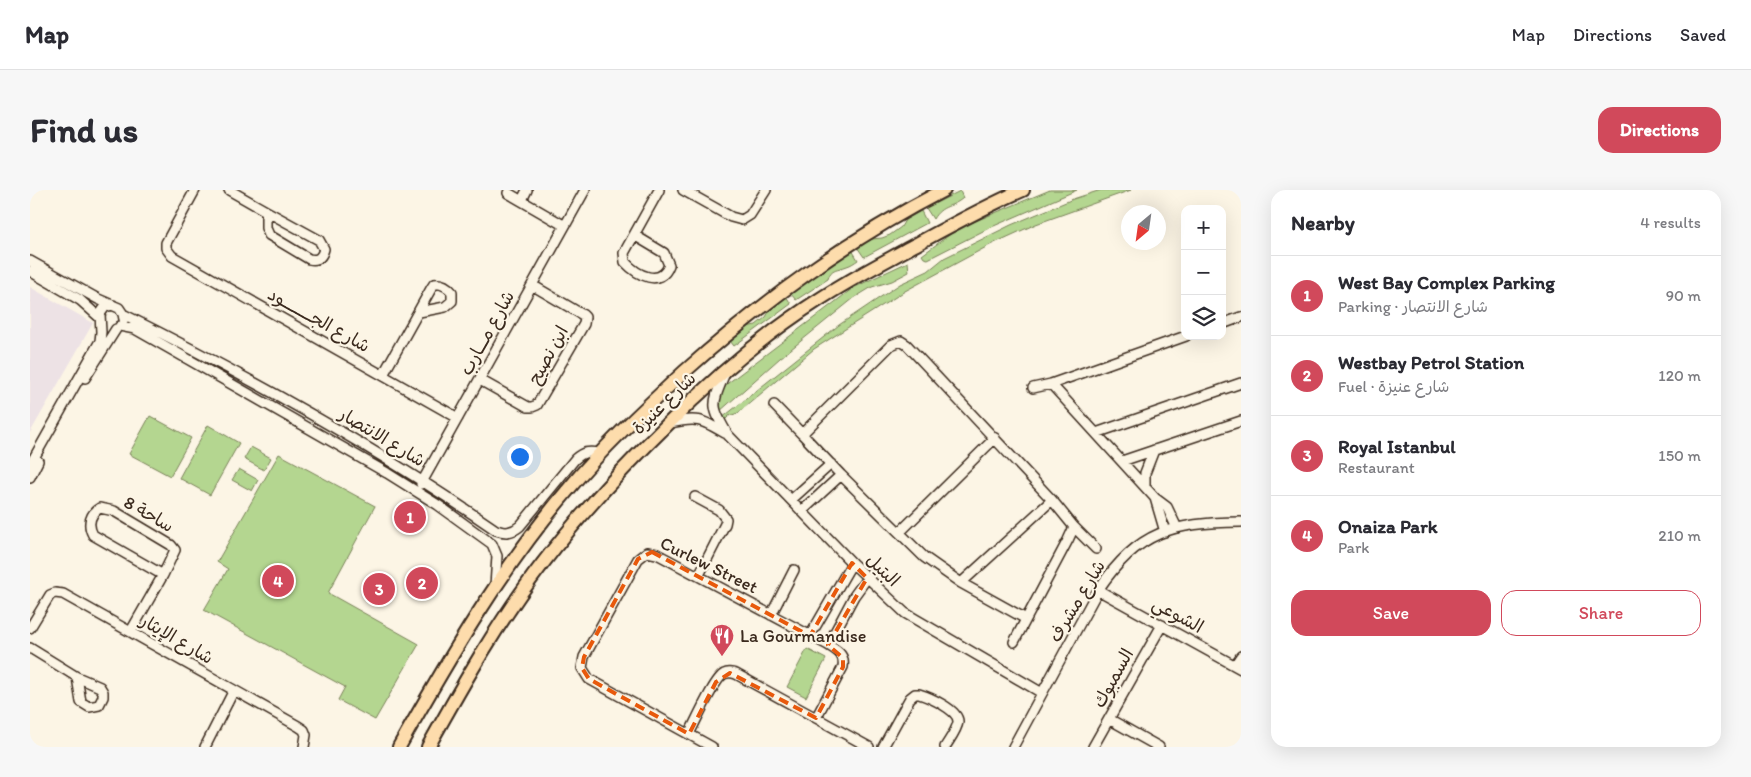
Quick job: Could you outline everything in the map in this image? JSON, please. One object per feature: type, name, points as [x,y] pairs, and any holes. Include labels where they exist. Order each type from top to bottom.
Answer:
[{"type":"highway","name":"شارع عنيزة","points":[[399,747],[455,650],[494,589],[560,500],[599,454],[649,404],[771,299],[804,274],[854,241],[891,218],[944,190]]},
{"type":"highway","name":"شارع عنيزة","points":[[428,747],[474,666],[541,565],[561,539],[632,459],[726,369],[820,298],[960,220],[1018,191]]},
{"type":"street","name":"شارع الجــــــــود","points":[[196,190],[169,237],[166,248],[169,253],[178,260],[458,418]]},
{"type":"street","points":[[229,190],[319,240],[324,249],[320,258],[309,259],[269,235],[266,228],[266,211]]},
{"type":"street","points":[[522,200],[528,190]]},
{"type":"street","name":"شارع مـــارب","points":[[418,491],[585,190]]},
{"type":"street","points":[[634,235],[664,253],[668,265],[664,274],[657,278],[649,278],[625,262],[624,253],[634,235],[659,190]]},
{"type":"street","points":[[683,190],[731,217],[742,220],[750,215],[766,190]]},
{"type":"street","points":[[507,191],[565,226]]},
{"type":"street","points":[[30,261],[98,299],[119,308],[124,320],[88,373],[30,476]]},
{"type":"street","points":[[30,271],[80,300],[109,330],[118,328]]},
{"type":"street","name":"ابن نصيح","points":[[480,380],[532,408],[537,405],[579,333],[586,320],[583,315],[532,285]]},
{"type":"street","points":[[30,465],[100,341],[100,314],[105,307],[113,306]]},
{"type":"street","points":[[383,375],[419,312]]},
{"type":"street","name":"شارع الانتصار","points":[[123,314],[206,356],[282,398],[423,481],[496,530],[509,532],[520,526],[575,459],[586,452],[599,454]]},
{"type":"street","points":[[1226,323],[1241,317]]},
{"type":"street","name":"شارع الانتصار","points":[[118,328],[129,327],[142,333],[418,491],[492,544],[497,556],[494,589]]},
{"type":"street","points":[[1033,388],[1051,384],[1181,338]]},
{"type":"street","points":[[802,434],[891,345],[901,341],[908,345],[1096,549]]},
{"type":"street","name":"البتيل","points":[[726,369],[716,394],[714,410],[728,434],[852,563],[892,602],[911,617],[1042,693]]},
{"type":"street","points":[[1096,433],[1241,383]]},
{"type":"street","points":[[1051,384],[1155,498],[1167,507],[1177,528]]},
{"type":"street","points":[[271,406],[282,398]]},
{"type":"street","points":[[774,405],[924,557],[961,583],[1026,619]]},
{"type":"street","name":"البتيل","points":[[668,424],[688,419],[701,420],[728,434]]},
{"type":"street","points":[[1122,462],[1241,420]]},
{"type":"street","points":[[900,532],[995,438]]},
{"type":"street","points":[[1145,486],[1145,474],[1154,450]]},
{"type":"street","points":[[791,500],[831,464]]},
{"type":"street","points":[[802,511],[841,475]]},
{"type":"street","points":[[694,496],[719,510],[726,519],[699,576]]},
{"type":"street","points":[[1155,498],[1165,532]]},
{"type":"street","points":[[961,583],[1052,500]]},
{"type":"street","name":"ساحة 8","points":[[131,631],[163,575],[175,552],[173,547],[114,511],[100,508],[95,511],[89,523],[93,535],[163,575]]},
{"type":"street","name":"شارع مشرف","points":[[1013,747],[1098,590],[1124,558],[1150,539],[1177,528],[1196,524],[1241,522]]},
{"type":"street","points":[[1014,642],[1074,526]]},
{"type":"street","name":"Curlew Street","points":[[712,747],[590,679],[582,668],[582,663],[642,554],[652,552],[657,554],[842,654],[843,667],[816,718]]},
{"type":"street","points":[[810,636],[852,563]]},
{"type":"street","points":[[770,615],[794,570]]},
{"type":"street","points":[[828,645],[854,596],[867,578]]},
{"type":"street","points":[[840,585],[844,594],[854,596]]},
{"type":"street","name":"الشوعي","points":[[1098,590],[1238,667]]},
{"type":"street","name":"شارع الإيثار","points":[[30,628],[50,595],[59,593],[131,631],[304,730],[307,738],[304,747]]},
{"type":"street","name":"السمبوك","points":[[1093,747],[1162,625]]},
{"type":"street","points":[[30,648],[77,677]]},
{"type":"street","points":[[1238,667],[1241,656]]},
{"type":"street","points":[[689,734],[716,682],[724,674],[736,674],[869,747]]},
{"type":"street","points":[[205,747],[234,690]]},
{"type":"street","points":[[883,747],[910,698],[914,694],[918,694],[952,711],[957,716],[959,720],[957,726],[945,747]]},
{"type":"street","points":[[1109,718],[1159,747]]},
{"type":"highlighted area","points":[[652,552],[810,636],[852,563],[867,578],[828,645],[843,658],[843,667],[816,718],[730,673],[716,682],[689,734],[589,679],[582,668],[584,657],[638,559]]},
{"type":"shaded area","points":[[30,287],[93,323],[30,433]]},
{"type":"green space","points":[[1050,190],[1077,190],[987,229],[928,259],[922,255],[966,225]]},
{"type":"green space","points":[[1101,190],[1131,190],[1036,224],[990,245],[905,291],[814,349],[738,413],[729,416],[725,420],[722,418],[839,325],[900,284],[928,271],[944,258],[1011,225],[1073,199]]},
{"type":"green space","points":[[960,191],[963,198],[944,208],[933,219],[926,208]]},
{"type":"green space","points":[[921,211],[927,223],[864,257],[857,247],[872,239],[890,235],[901,227],[905,220]]},
{"type":"green space","points":[[852,250],[858,260],[831,272],[828,279],[796,300],[790,293]]},
{"type":"green space","points":[[908,262],[909,272],[892,281],[872,287],[854,298],[780,358],[719,412],[719,395],[728,383],[853,288]]},
{"type":"green space","points":[[786,296],[791,304],[734,346],[730,341],[746,327],[756,325],[766,317],[771,308]]},
{"type":"green space","points":[[150,416],[191,438],[170,476],[129,454]]},
{"type":"green space","points":[[208,425],[239,443],[210,495],[179,478]]},
{"type":"green space","points":[[251,447],[271,458],[264,470],[244,459]]},
{"type":"green space","points":[[279,454],[375,506],[328,593],[419,644],[375,720],[338,700],[345,687],[204,610],[228,569],[217,562]]},
{"type":"green space","points":[[239,469],[258,480],[252,491],[232,480]]},
{"type":"green space","points":[[807,649],[826,659],[806,697],[787,687]]},
{"type":"place","name":"West Bay Complex Parking","points":[[410,517]]},
{"type":"place","name":"Onaiza Park","points":[[278,581]]},
{"type":"place","name":"Westbay Petrol Station","points":[[422,583]]},
{"type":"place","name":"Royal Istanbul","points":[[379,589]]},
{"type":"place","name":"La Gourmandise","points":[[722,657]]}]
